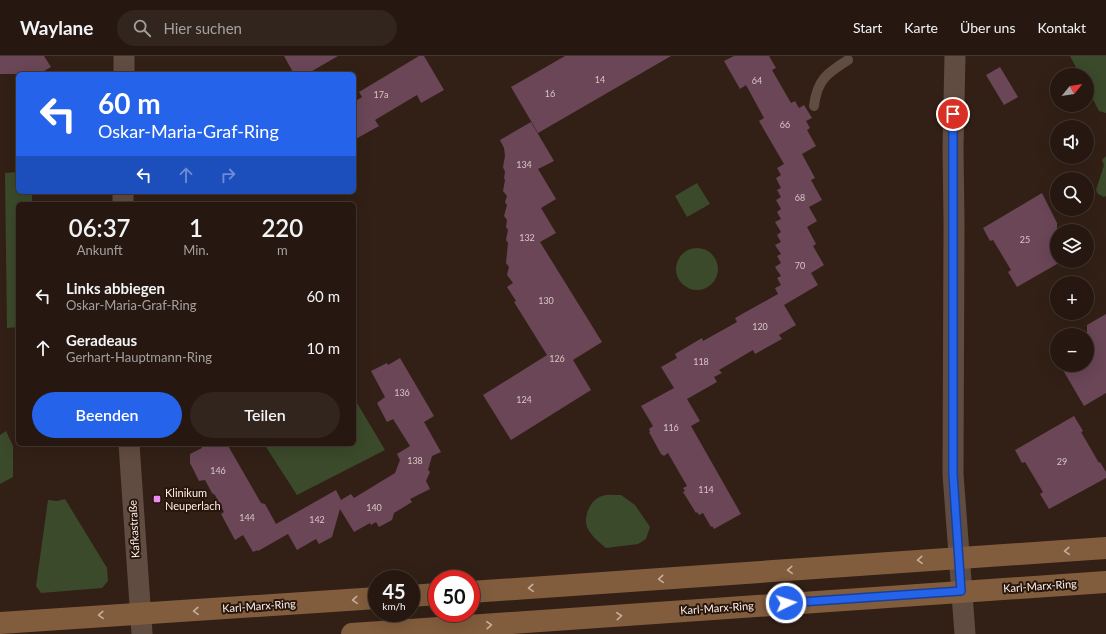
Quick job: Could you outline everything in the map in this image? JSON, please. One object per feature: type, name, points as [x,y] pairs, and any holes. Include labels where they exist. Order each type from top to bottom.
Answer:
[{"type":"main road","points":[[480,591],[1106,548]]},
{"type":"main road","name":"Karl-Marx-Ring","points":[[352,634],[567,627],[961,591],[1106,582]]},
{"type":"main road","name":"Karl-Marx-Ring","points":[[0,623],[141,624],[368,599]]},
{"type":"street","points":[[124,56],[124,72]]},
{"type":"street","points":[[955,56],[952,148],[954,223],[953,474],[965,634]]},
{"type":"street","name":"Kafkastraße","points":[[129,446],[141,624]]},
{"type":"lane","points":[[814,106],[815,93],[821,80],[830,71],[848,60]]},
{"type":"green space","points":[[1070,56],[1106,56],[1106,113],[1099,111],[1094,101],[1094,68],[1076,68]]},
{"type":"green space","points":[[1106,156],[1106,196],[1104,197],[1098,194],[1096,190],[1104,165],[1102,160]]},
{"type":"green space","points":[[16,172],[16,194],[32,194],[32,202],[16,202],[16,327],[7,328],[5,173]]},
{"type":"green space","points":[[697,183],[710,204],[687,217],[675,196]]},
{"type":"green space","points":[[693,248],[701,248],[712,254],[718,265],[718,273],[712,284],[701,290],[693,290],[682,284],[676,273],[676,265],[682,254]]},
{"type":"green space","points":[[356,401],[385,450],[297,495],[266,447],[356,446]]},
{"type":"green space","points":[[6,431],[13,446],[13,477],[0,484],[0,435]]},
{"type":"green space","points":[[606,495],[621,495],[635,505],[650,527],[646,539],[638,544],[606,548],[595,539],[587,527],[587,513],[591,504],[598,498]]},
{"type":"green space","points":[[65,499],[107,568],[108,581],[102,588],[41,593],[36,586],[48,500],[57,501]]},
{"type":"building","points":[[0,56],[44,56],[51,67],[42,72],[16,72],[16,74],[0,74]]},
{"type":"building","points":[[284,56],[338,56],[310,72],[293,72]]},
{"type":"building","points":[[419,56],[424,56],[444,90],[421,103],[417,95],[375,120],[379,126],[356,139],[356,101],[362,97],[359,92]]},
{"type":"building","points":[[565,56],[671,56],[538,133],[511,87]]},
{"type":"building","points":[[734,56],[769,56],[776,68],[772,70],[791,103],[795,101],[799,108],[804,105],[812,118],[806,121],[810,128],[807,130],[816,146],[802,154],[815,178],[811,180],[822,200],[809,207],[817,221],[807,227],[816,244],[813,246],[824,265],[811,273],[818,285],[784,305],[796,325],[779,335],[782,339],[755,354],[753,350],[719,370],[722,373],[714,377],[717,382],[687,399],[700,421],[691,426],[741,514],[714,529],[712,526],[711,527],[703,513],[699,515],[697,512],[696,513],[683,492],[685,491],[683,488],[687,486],[668,453],[664,456],[661,454],[649,432],[649,429],[653,426],[641,406],[674,388],[661,367],[677,358],[675,354],[702,338],[703,341],[737,322],[735,318],[778,294],[775,288],[781,285],[777,278],[781,276],[775,267],[781,263],[777,256],[781,254],[775,245],[781,242],[777,235],[781,232],[775,222],[781,219],[777,212],[781,209],[776,200],[781,197],[777,190],[781,188],[776,178],[781,175],[777,168],[784,164],[759,121],[764,118],[746,85],[740,89],[724,61]]},
{"type":"building","points":[[1000,67],[1018,97],[1004,105],[986,75]]},
{"type":"building","points":[[531,122],[554,161],[538,169],[556,199],[541,208],[556,233],[540,242],[602,342],[573,360],[591,390],[511,440],[483,395],[547,355],[514,302],[516,301],[507,287],[513,283],[507,275],[509,267],[506,263],[508,243],[506,240],[508,230],[506,227],[507,220],[504,216],[507,205],[505,202],[507,196],[503,191],[505,172],[503,167],[505,156],[504,148],[500,140]]},
{"type":"building","points":[[1042,193],[1050,209],[1050,216],[1054,216],[1057,223],[1050,224],[1050,268],[1017,287],[1008,272],[1011,270],[993,240],[990,241],[983,228]]},
{"type":"building","points":[[1106,314],[1106,393],[1084,406],[1064,372],[1094,372],[1094,328],[1087,328],[1087,325]]},
{"type":"building","points":[[400,358],[434,416],[424,422],[441,452],[432,456],[428,470],[430,472],[426,481],[430,489],[410,499],[412,502],[394,513],[392,520],[379,527],[376,522],[371,525],[370,523],[354,532],[340,509],[332,537],[319,544],[316,539],[297,550],[288,534],[258,551],[253,552],[243,535],[235,540],[221,514],[224,512],[215,495],[212,493],[205,480],[199,481],[190,463],[190,454],[202,448],[202,446],[228,446],[261,503],[265,504],[276,524],[336,490],[341,500],[351,494],[354,498],[395,473],[400,460],[397,454],[410,446],[393,419],[387,422],[377,403],[385,397],[371,371],[387,363],[388,365]]},
{"type":"building","points":[[1074,416],[1083,431],[1081,432],[1106,472],[1106,478],[1049,509],[1040,494],[1043,492],[1025,462],[1022,463],[1015,450]]},
{"type":"place","name":"Klinikum Neuperlach","points":[[157,499]]},
{"type":"route","points":[[786,603],[961,591],[953,474],[953,114]]}]
